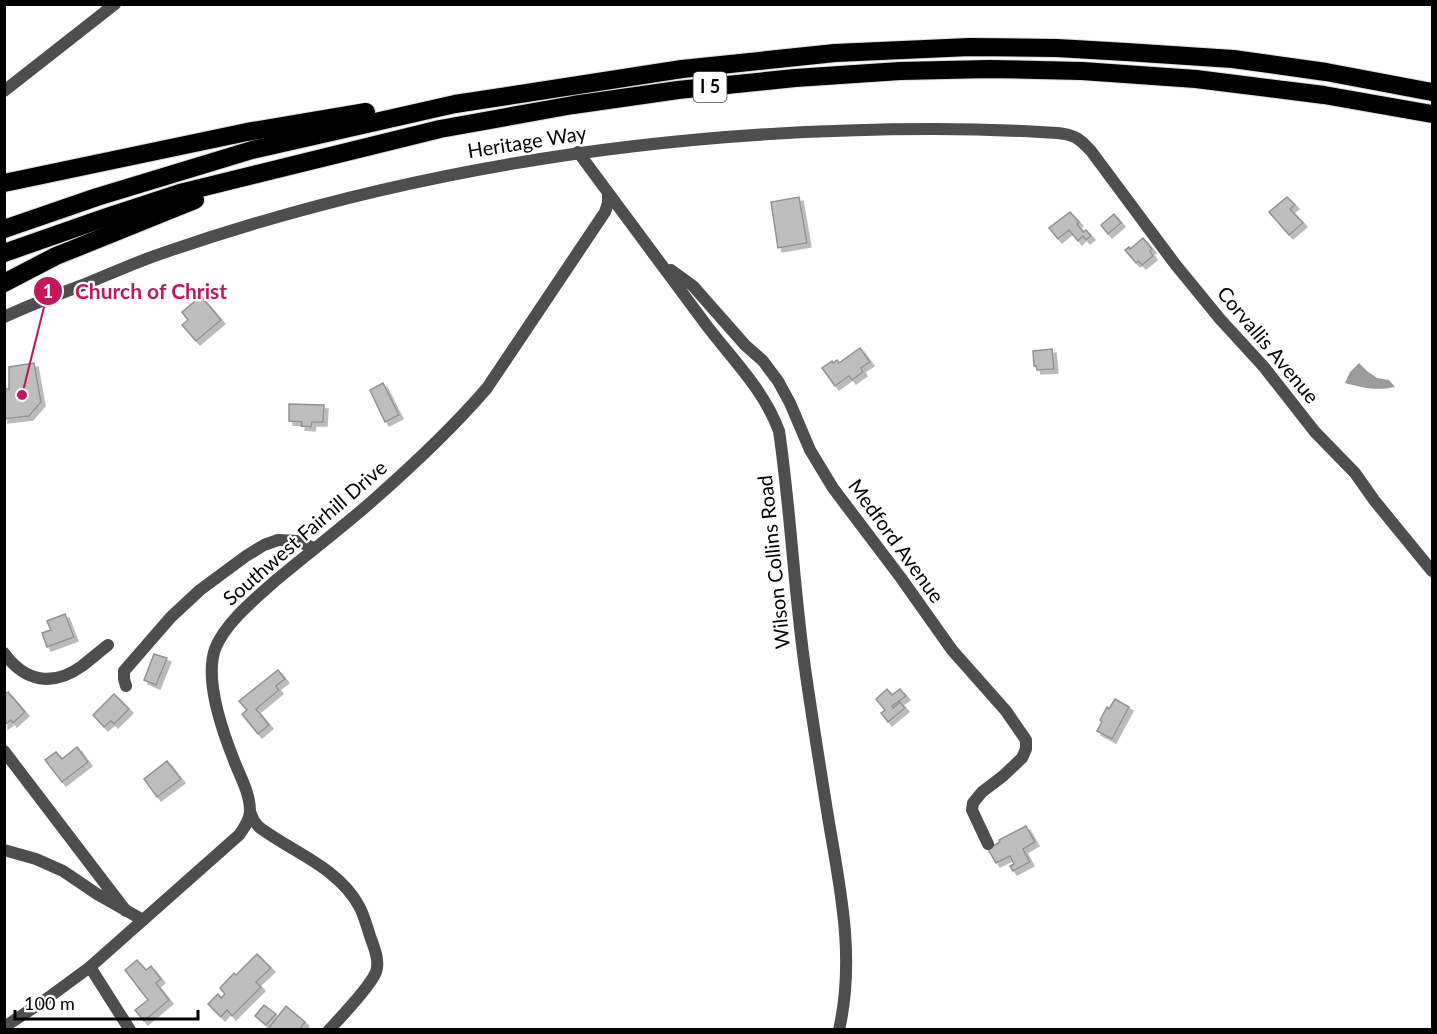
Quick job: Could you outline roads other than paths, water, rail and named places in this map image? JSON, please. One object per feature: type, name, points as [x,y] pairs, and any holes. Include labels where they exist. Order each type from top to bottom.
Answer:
[{"type":"highway","name":"I 5","points":[[4,229],[97,197],[252,150],[454,104],[682,69],[835,54],[970,47],[1057,48],[1233,59],[1326,72],[1432,92]]},
{"type":"highway","name":"I 5","points":[[4,253],[180,193],[440,129],[573,105],[678,90],[795,78],[900,71],[990,69],[1082,71],[1196,79],[1324,95],[1432,114]]},
{"type":"highway","points":[[4,183],[348,114],[454,104]]},
{"type":"highway","points":[[4,283],[56,256],[270,172]]},
{"type":"street","points":[[4,92],[115,4]]},
{"type":"street","name":"Heritage Way","points":[[4,317],[162,253],[287,214],[444,176],[578,152],[762,134],[899,129],[1021,131],[1064,134],[1078,139]]},
{"type":"street","name":"Corvallis Avenue","points":[[1078,139],[1091,151],[1175,264],[1264,367],[1315,432],[1355,472],[1374,500],[1432,571]]},
{"type":"street","name":"Wilson Collins Road","points":[[578,152],[761,394],[779,431],[806,672],[845,934],[847,979],[839,1029]]},
{"type":"street","name":"Southwest Fairhill Drive","points":[[250,812],[246,788],[221,725],[214,694],[212,661],[216,648],[230,625],[260,596],[314,548],[369,504],[418,459],[459,419],[486,388],[605,212],[608,193]]},
{"type":"street","name":"Medford Avenue","points":[[660,263],[693,286],[745,345],[763,361],[778,381],[790,403],[807,445],[833,488],[952,650],[1006,711],[1026,740],[1026,749],[1022,758],[973,802],[972,810],[988,844]]},
{"type":"street","points":[[126,686],[123,679],[124,670],[171,617],[225,570],[264,544],[278,540],[297,541],[314,548]]},
{"type":"street","points":[[4,653],[12,664],[22,671],[35,678],[49,679],[64,676],[82,666],[108,645]]},
{"type":"street","points":[[4,751],[126,911]]},
{"type":"street","points":[[4,1027],[90,967],[239,835],[247,824],[250,812]]},
{"type":"street","points":[[250,812],[259,827],[320,865],[349,892],[360,907],[374,945],[377,961],[375,973],[366,987],[329,1029]]},
{"type":"street","points":[[4,850],[36,859],[63,871],[97,894],[143,920]]},
{"type":"street","points":[[90,967],[130,1029]]},
{"type":"place","name":"Church of Christ","points":[[22,395]]}]
